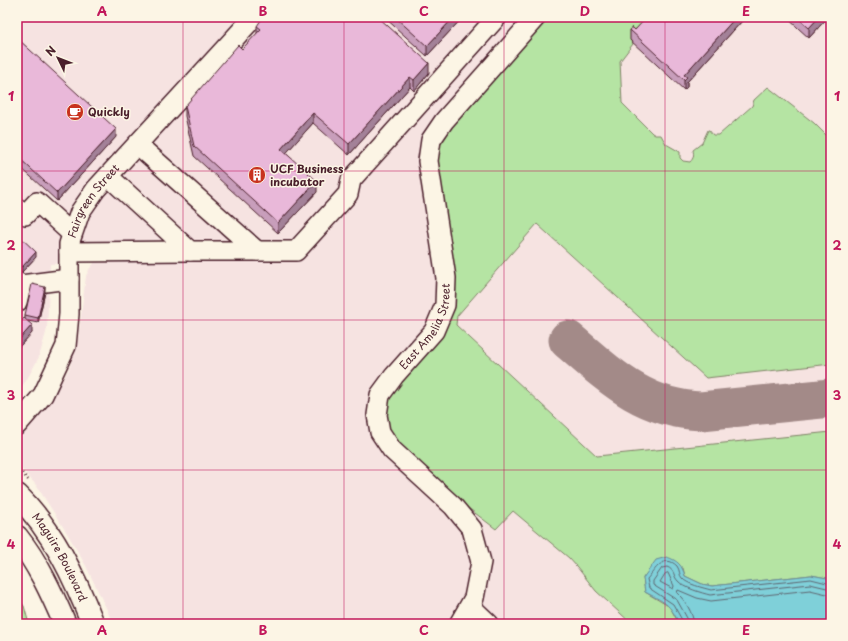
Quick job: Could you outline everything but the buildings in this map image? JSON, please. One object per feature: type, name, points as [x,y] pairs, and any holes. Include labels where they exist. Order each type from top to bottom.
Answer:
[{"type":"main road","name":"Maguire Boulevard","points":[[17,495],[29,508],[51,538],[80,589],[93,624]]},
{"type":"main road","name":"Maguire Boulevard","points":[[17,537],[30,553],[56,602],[65,624]]},
{"type":"street","points":[[17,208],[25,215],[37,202],[71,243],[190,251],[296,251],[348,194],[351,180],[496,17]]},
{"type":"street","name":"East Amelia Street","points":[[459,624],[474,598],[481,562],[472,529],[453,506],[392,450],[380,432],[377,415],[380,395],[394,376],[434,331],[446,305],[446,278],[428,161],[431,140],[444,121],[536,17]]},
{"type":"street","name":"Fairgreen Street","points":[[17,425],[43,394],[66,346],[71,243],[80,212],[96,189],[138,145],[245,20]]},
{"type":"street","points":[[138,145],[256,251]]},
{"type":"street","points":[[108,176],[190,251]]},
{"type":"street","points":[[18,290],[69,279]]},
{"type":"street","points":[[470,606],[489,624]]},
{"type":"shaded area","points":[[17,17],[831,17],[831,624],[112,624],[108,612],[86,566],[67,533],[36,485],[17,464],[17,440],[46,408],[69,369],[78,338],[86,276],[95,262],[50,264],[47,329],[39,357],[26,381],[17,392]]},
{"type":"green space","points":[[540,17],[656,17],[630,40],[633,44],[620,61],[622,103],[652,133],[655,135],[661,135],[666,144],[680,152],[680,158],[683,161],[691,161],[694,153],[693,150],[702,143],[708,130],[713,135],[719,135],[752,106],[754,100],[768,87],[814,123],[831,140],[831,364],[706,378],[537,224],[457,316],[456,325],[597,456],[831,432],[831,581],[827,578],[811,575],[712,586],[702,584],[685,576],[683,568],[648,572],[643,578],[645,592],[670,607],[679,624],[632,624],[596,591],[569,558],[513,511],[496,529],[463,504],[393,441],[386,419],[387,396],[445,326],[435,172],[435,145]]},
{"type":"green space","points":[[17,597],[24,606],[29,624],[17,624]]},
{"type":"water","points":[[667,557],[679,564],[685,576],[702,584],[712,586],[811,575],[827,578],[831,581],[831,624],[679,624],[673,612],[666,604],[645,592],[643,578],[656,560]]},
{"type":"taxiway","points":[[568,340],[598,366],[628,388],[662,404],[680,409],[701,411],[831,398]]},
{"type":"place","name":"Quickly","points":[[75,112]]},
{"type":"place","name":"UCF Business incubator","points":[[257,175]]}]
